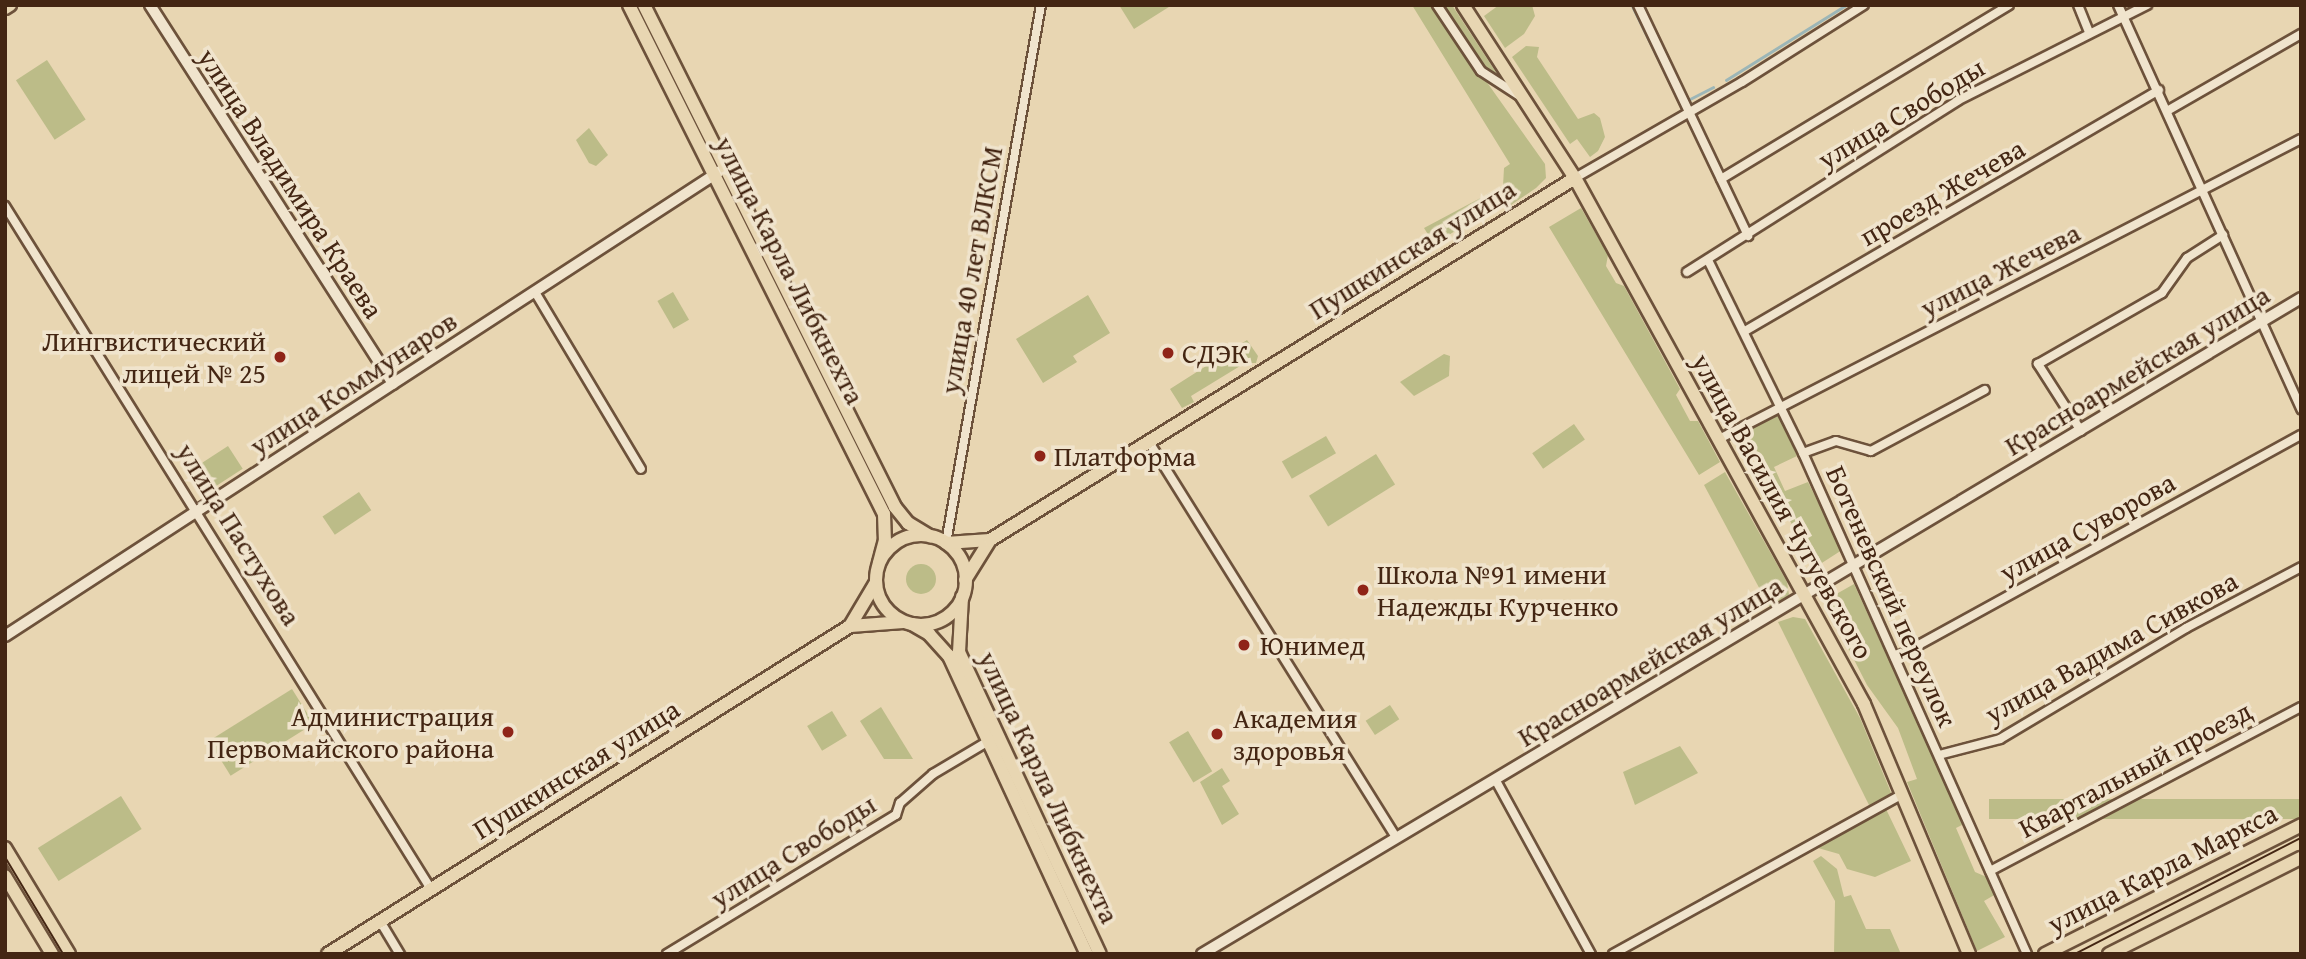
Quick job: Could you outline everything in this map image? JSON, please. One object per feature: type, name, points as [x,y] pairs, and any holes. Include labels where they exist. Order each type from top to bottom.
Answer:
[{"type":"main road","points":[[5,8],[10,5]]},
{"type":"main road","name":"улица Карла Либкнехта","points":[[629,5],[720,171],[895,507],[908,523],[929,536]]},
{"type":"main road","name":"улица Карла Либкнехта","points":[[644,5],[884,514],[885,540],[879,563]]},
{"type":"main road","name":"улица Василия Чугуевского","points":[[1463,5],[1575,178],[1864,704],[1969,954]]},
{"type":"main road","name":"Пушкинская улица","points":[[965,580],[990,540],[1575,178]]},
{"type":"main road","points":[[929,536],[946,543],[960,559],[965,580],[962,597],[938,622],[908,623],[884,605],[876,580],[879,563],[896,543],[929,536]]},
{"type":"main road","name":"Пушкинская улица","points":[[946,543],[990,540]]},
{"type":"main road","name":"Пушкинская улица","points":[[328,954],[850,626],[869,600],[876,580]]},
{"type":"main road","name":"улица Карла Либкнехта","points":[[962,597],[960,652],[987,724],[1087,954]]},
{"type":"main road","name":"улица Карла Либкнехта","points":[[908,623],[929,634],[949,656],[987,724]]},
{"type":"main road","name":"Пушкинская улица","points":[[850,626],[908,623]]},
{"type":"main road","name":"улица Карла Либкнехта","points":[[993,738],[1100,954]]},
{"type":"main road","name":"улица Карла Маркса","points":[[2045,954],[2301,825]]},
{"type":"main road","points":[[5,848],[69,954]]},
{"type":"main road","name":"улица Карла Маркса","points":[[2109,954],[2301,858]]},
{"type":"main road","points":[[5,876],[52,954]]},
{"type":"street","name":"улица Владимира Краева","points":[[150,5],[393,384]]},
{"type":"street","name":"улица 40 лет ВЛКСМ","points":[[946,543],[1041,5]]},
{"type":"street","name":"улица Василия Чугуевского","points":[[1437,5],[1481,71],[1522,97]]},
{"type":"street","points":[[1638,5],[1748,236]]},
{"type":"street","name":"Пушкинская улица","points":[[1575,178],[1688,110],[1742,82],[1864,5]]},
{"type":"street","points":[[1721,179],[2009,5]]},
{"type":"street","points":[[2078,5],[2089,32]]},
{"type":"street","points":[[2118,5],[2264,320],[2301,409]]},
{"type":"street","name":"улица Свободы","points":[[1687,272],[1748,236],[1957,101],[2147,5]]},
{"type":"street","points":[[2167,111],[2301,34]]},
{"type":"street","name":"проезд Жечева","points":[[1745,331],[2159,90]]},
{"type":"street","name":"улица Жечева","points":[[1719,439],[2301,139]]},
{"type":"street","name":"улица Коммунаров","points":[[5,636],[720,171]]},
{"type":"street","name":"улица Пастухова","points":[[5,206],[199,511],[431,889]]},
{"type":"street","points":[[2081,431],[2038,364],[2162,293],[2174,283],[2187,258],[2223,235]]},
{"type":"street","name":"Ботеневский переулок","points":[[1707,260],[1782,407],[2027,954]]},
{"type":"street","points":[[535,292],[641,469]]},
{"type":"street","name":"Красноармейская улица","points":[[1202,954],[2301,298]]},
{"type":"street","points":[[1803,453],[1836,441],[1871,452],[1985,390]]},
{"type":"street","name":"улица Суворова","points":[[1895,658],[2301,435]]},
{"type":"street","points":[[1149,442],[1396,838]]},
{"type":"street","name":"улица Вадима Сивкова","points":[[1939,755],[2000,738],[2186,628],[2301,567]]},
{"type":"street","name":"Квартальный проезд","points":[[1990,871],[2301,707]]},
{"type":"street","name":"улица Свободы","points":[[667,954],[896,814],[900,803],[933,774],[993,738]]},
{"type":"street","points":[[1495,779],[1591,954]]},
{"type":"street","points":[[1613,954],[1903,794]]},
{"type":"street","points":[[380,921],[400,954]]},
{"type":"green space","points":[[1119,5],[1172,5],[1134,29]]},
{"type":"green space","points":[[1412,5],[1432,5],[1545,164],[1546,178],[1536,188],[1511,205],[1499,198],[1477,208],[1460,228],[1434,244],[1424,228],[1503,186],[1504,168],[1510,164]]},
{"type":"green space","points":[[1444,5],[1452,5],[1501,80],[1485,68]]},
{"type":"green space","points":[[1499,5],[1532,5],[1535,16],[1524,34],[1505,48],[1484,16]]},
{"type":"green space","points":[[1526,46],[1539,47],[1537,57],[1578,119],[1594,113],[1600,118],[1605,137],[1598,151],[1590,157],[1577,139],[1570,144],[1512,57]]},
{"type":"green space","points":[[47,60],[86,120],[55,140],[16,80]]},
{"type":"green space","points":[[589,128],[608,155],[596,166],[589,163],[576,140]]},
{"type":"green space","points":[[1581,208],[1608,255],[1606,266],[1616,283],[1624,286],[1680,389],[1676,395],[1690,421],[1698,421],[1720,462],[1699,475],[1549,227]]},
{"type":"green space","points":[[673,292],[689,320],[673,329],[657,301]]},
{"type":"green space","points":[[1088,295],[1110,333],[1073,356],[1077,362],[1043,383],[1016,339]]},
{"type":"green space","points":[[1247,340],[1258,356],[1256,363],[1245,363],[1191,396],[1194,402],[1182,408],[1170,389]]},
{"type":"green space","points":[[1444,354],[1450,356],[1449,376],[1414,396],[1400,382]]},
{"type":"green space","points":[[1779,414],[1797,456],[1774,467],[1785,491],[1808,482],[1842,550],[1814,568],[1745,432]]},
{"type":"green space","points":[[1574,424],[1585,440],[1543,469],[1532,453]]},
{"type":"green space","points":[[1326,436],[1336,453],[1292,479],[1282,462]]},
{"type":"green space","points":[[228,446],[243,469],[205,493],[190,471]]},
{"type":"green space","points":[[1376,454],[1395,485],[1328,526],[1309,496]]},
{"type":"green space","points":[[1725,472],[1787,582],[1789,595],[1771,610],[1704,485]]},
{"type":"green space","points":[[359,492],[371,510],[335,535],[323,517]]},
{"type":"green space","points":[[921,564],[932,568],[936,579],[932,590],[921,594],[910,590],[906,579],[910,568]]},
{"type":"green space","points":[[1854,584],[1964,824],[1956,828],[1975,872],[1989,878],[1996,894],[1984,901],[2005,937],[1977,951],[1907,782],[1917,779],[1898,728],[1867,685],[1824,601]]},
{"type":"green space","points":[[1793,617],[1805,619],[1860,718],[1892,795],[1870,807],[1778,622]]},
{"type":"green space","points":[[292,689],[314,724],[231,776],[209,741]]},
{"type":"green space","points":[[1390,705],[1399,719],[1375,735],[1366,721]]},
{"type":"green space","points":[[881,707],[913,759],[884,759],[860,721]]},
{"type":"green space","points":[[832,711],[847,736],[822,751],[807,726]]},
{"type":"green space","points":[[1188,731],[1212,771],[1193,783],[1169,742]]},
{"type":"green space","points":[[1680,746],[1698,773],[1635,805],[1623,772]]},
{"type":"green space","points":[[1222,768],[1230,781],[1222,786],[1239,814],[1222,825],[1200,782]]},
{"type":"green space","points":[[121,796],[142,829],[59,881],[38,848]]},
{"type":"green space","points":[[1989,799],[2301,799],[2301,819],[1989,819]]},
{"type":"green space","points":[[1886,809],[1911,861],[1875,877],[1847,869],[1839,854],[1818,848]]},
{"type":"green space","points":[[1821,856],[1837,869],[1844,897],[1851,895],[1866,929],[1890,929],[1901,954],[1834,954],[1835,901],[1813,861]]},
{"type":"waterway","points":[[1632,5],[1680,103]]},
{"type":"waterway","points":[[1726,80],[1846,5]]},
{"type":"waterway","points":[[1688,100],[1713,87]]},
{"type":"tram line","points":[[2075,954],[2301,838]]},
{"type":"tram line","points":[[5,857],[63,954]]},
{"type":"place","name":"СДЭК","points":[[1168,353]]},
{"type":"place","name":"Лингвистический лицей № 25","points":[[280,357]]},
{"type":"place","name":"Платформа","points":[[1040,456]]},
{"type":"place","name":"Школа №91 имени Надежды Курченко","points":[[1363,590]]},
{"type":"place","name":"Юнимед","points":[[1244,645]]},
{"type":"place","name":"Администрация Первомайского района","points":[[508,732]]},
{"type":"place","name":"Академия здоровья","points":[[1217,734]]}]
